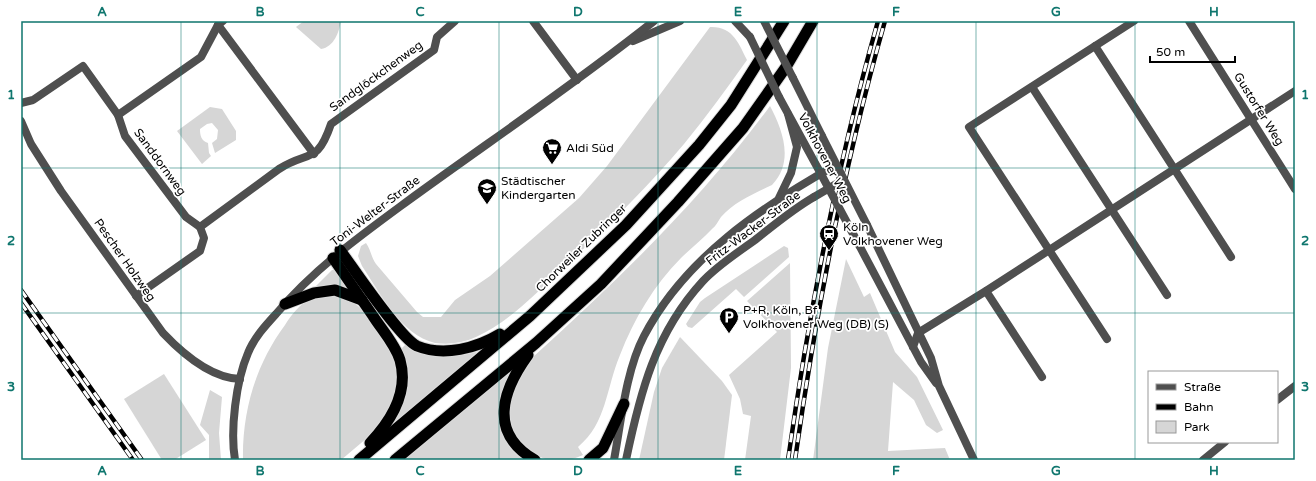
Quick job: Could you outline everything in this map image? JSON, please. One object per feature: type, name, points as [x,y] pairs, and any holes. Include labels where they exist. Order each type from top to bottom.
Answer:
[{"type":"highway","name":"Chorweiler Zubringer","points":[[359,460],[530,316],[626,225],[699,145],[731,105],[784,21]]},
{"type":"highway","points":[[395,460],[536,343],[606,278],[678,202],[743,128],[786,67],[813,21]]},
{"type":"highway","points":[[336,254],[397,327],[416,345],[441,351],[463,349],[487,342],[530,316]]},
{"type":"highway","points":[[336,254],[362,300],[391,342],[400,360],[403,376],[396,408],[387,424],[355,460]]},
{"type":"highway","points":[[285,304],[314,293],[335,290],[362,300]]},
{"type":"highway","points":[[535,460],[522,452],[508,433],[504,407],[507,390],[518,369],[536,343]]},
{"type":"highway","points":[[589,460],[604,448],[624,404]]},
{"type":"street","name":"Sandglöckchenweg","points":[[314,154],[325,140],[331,124],[434,50],[437,37],[455,21]]},
{"type":"street","points":[[533,21],[577,80]]},
{"type":"street","name":"Toni-Welter-Straße","points":[[235,460],[233,450],[235,415],[240,379],[248,352],[260,333],[307,279],[336,254],[577,80],[654,21]]},
{"type":"street","name":"Toni-Welter-Straße","points":[[624,45],[680,21]]},
{"type":"street","points":[[735,21],[750,37]]},
{"type":"street","name":"Volkhovener Weg","points":[[743,21],[779,97],[921,362],[939,386]]},
{"type":"street","name":"Volkhovener Weg","points":[[764,21],[867,225],[918,333],[932,358],[939,386],[974,460]]},
{"type":"street","points":[[1107,339],[969,127],[1134,21]]},
{"type":"street","name":"Gustorfer Weg","points":[[1189,21],[1295,189]]},
{"type":"street","points":[[118,114],[201,57],[220,23],[314,154],[307,158],[289,163],[279,169],[200,226],[204,238],[200,250],[136,296]]},
{"type":"street","points":[[1095,46],[1231,257]]},
{"type":"street","name":"Sanddornweg","points":[[21,102],[33,100],[83,66],[118,114],[125,136],[134,149],[186,217],[200,226]]},
{"type":"street","points":[[1032,87],[1167,295]]},
{"type":"street","points":[[913,347],[918,333],[1049,251],[1295,92]]},
{"type":"street","points":[[779,198],[791,173],[797,147],[788,114]]},
{"type":"street","name":"Pescher Holzweg","points":[[21,121],[31,144],[45,168],[163,333],[179,350],[208,369],[230,379],[240,379]]},
{"type":"street","name":"Fritz-Wacker-Straße","points":[[614,460],[630,376],[643,337],[665,302],[695,266],[734,231],[779,198],[836,165]]},
{"type":"street","name":"Fritz-Wacker-Straße","points":[[626,460],[645,380],[661,344],[679,310],[703,281],[722,263],[804,204],[843,180]]},
{"type":"street","points":[[986,291],[1042,377]]},
{"type":"street","points":[[1278,399],[1295,386]]},
{"type":"street","points":[[1203,460],[1224,443]]},
{"type":"green space","points":[[304,21],[341,21],[339,30],[333,42],[326,48],[321,49],[296,27]]},
{"type":"green space","points":[[710,27],[718,27],[730,33],[738,42],[747,60],[670,161],[593,240],[511,316],[500,324],[476,337],[466,341],[445,344],[435,343],[423,339],[392,312],[362,266],[358,256],[361,246],[366,243],[376,264],[417,312],[423,317],[441,317],[455,300],[490,276],[579,198],[607,166]]},
{"type":"green space","points":[[770,106],[779,125],[784,145],[785,156],[779,176],[772,185],[745,198],[726,212],[716,225],[671,268],[662,279],[632,328],[615,367],[605,404],[595,427],[588,438],[578,447],[583,455],[568,460],[554,460],[541,457],[529,451],[520,442],[508,417],[508,402],[511,391],[526,366],[533,357],[597,298],[658,238],[716,174]]},
{"type":"green space","points":[[210,107],[222,109],[236,131],[236,140],[215,153],[212,143],[217,139],[218,130],[212,123],[207,124],[200,129],[200,133],[201,138],[208,143],[209,153],[211,156],[202,164],[177,131]]},
{"type":"green space","points":[[784,246],[788,248],[789,257],[744,297],[736,289],[692,328],[688,327],[686,324],[700,302]]},
{"type":"green space","points":[[846,259],[864,297],[870,293],[895,352],[917,377],[943,430],[937,433],[926,425],[914,400],[893,382],[888,451],[945,448],[950,460],[813,460],[828,348]]},
{"type":"green space","points":[[790,263],[791,368],[780,460],[745,460],[751,416],[743,414],[740,399],[729,375],[777,332],[747,301]]},
{"type":"green space","points":[[332,270],[335,270],[347,289],[330,286],[314,288]]},
{"type":"green space","points":[[338,295],[351,300],[361,309],[389,347],[396,364],[399,383],[389,413],[367,438],[341,460],[243,460],[243,442],[248,406],[259,372],[275,340],[293,314],[306,301],[317,297]]},
{"type":"green space","points":[[680,337],[722,381],[732,395],[724,460],[639,460],[654,392],[662,368]]},
{"type":"green space","points":[[406,344],[440,355],[457,356],[476,352],[477,354],[390,427],[401,407],[406,390],[405,372],[400,350]]},
{"type":"green space","points":[[513,368],[502,393],[499,417],[501,428],[506,439],[513,450],[524,460],[403,460]]},
{"type":"green space","points":[[164,374],[206,440],[174,460],[162,460],[124,399]]},
{"type":"green space","points":[[210,390],[222,397],[219,433],[221,460],[209,460],[209,435],[200,425]]},
{"type":"railway","points":[[788,460],[805,349],[837,184],[863,75],[878,21]]},
{"type":"railway","points":[[795,460],[812,349],[832,239],[870,75],[885,21]]},
{"type":"railway","points":[[21,290],[142,460]]},
{"type":"railway","points":[[21,303],[133,460]]},
{"type":"place","name":"Aldi Süd","points":[[552,165]]},
{"type":"place","name":"Städtischer Kindergarten","points":[[487,205]]},
{"type":"place","name":"Köln Volkhovener Weg","points":[[829,251]]},
{"type":"place","name":"P+R, Köln, Bf Volkhovener Weg (DB) (S)","points":[[729,334]]}]
